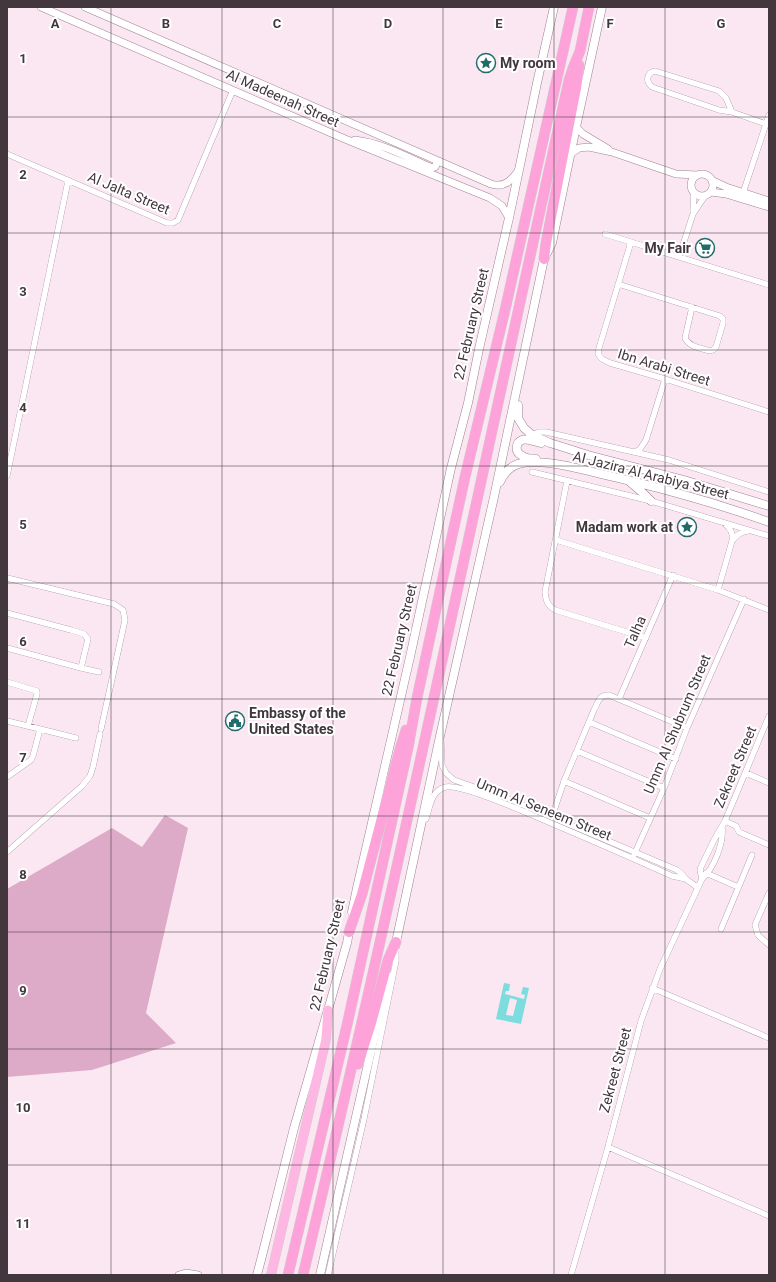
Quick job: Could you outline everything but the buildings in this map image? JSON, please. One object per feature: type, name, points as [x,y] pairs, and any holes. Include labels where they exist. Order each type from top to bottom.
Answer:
[{"type":"highway","name":"22 February Street","points":[[288,1275],[347,1025],[405,762],[414,712],[462,492],[505,310],[572,7]]},
{"type":"highway","points":[[544,259],[576,88],[580,51],[589,7]]},
{"type":"highway","points":[[302,1275],[346,1091],[569,80],[580,51]]},
{"type":"highway","points":[[349,932],[362,894],[400,750],[414,712]]},
{"type":"highway","points":[[346,1091],[355,1072],[389,955],[396,942]]},
{"type":"highway","points":[[271,1275],[326,1038],[328,1010]]},
{"type":"main road","name":"22 February Street","points":[[255,1274],[264,1252],[294,1128],[349,932],[356,888],[412,650],[451,468],[468,403],[554,7]]},
{"type":"main road","points":[[320,1275],[396,942],[440,736],[494,497],[544,259],[552,243],[602,7]]},
{"type":"main road","name":"Al Jazira Al Arabiya Street","points":[[517,390],[518,418],[524,428],[532,435],[588,455],[684,480],[769,505]]},
{"type":"main road","points":[[577,468],[523,456],[518,453],[517,446],[520,441],[528,440],[570,452],[588,455]]},
{"type":"main road","name":"Al Jazira Al Arabiya Street","points":[[494,497],[502,477],[511,468],[517,464],[541,463],[577,468],[628,480],[694,498],[769,522]]},
{"type":"main road","points":[[628,480],[651,501]]},
{"type":"street","name":"Al Madeenah Street","points":[[41,7],[345,139],[490,198],[502,206],[509,218]]},
{"type":"street","name":"Al Madeenah Street","points":[[85,7],[496,185],[507,183],[518,172]]},
{"type":"street","points":[[732,112],[726,98],[719,91],[657,70],[648,75],[647,82],[652,87],[766,124]]},
{"type":"street","name":"Al Jalta Street","points":[[7,154],[170,224],[176,222],[233,90]]},
{"type":"street","points":[[742,196],[769,115]]},
{"type":"street","points":[[576,127],[612,152]]},
{"type":"street","points":[[345,139],[364,141],[432,168],[436,167],[438,161]]},
{"type":"street","points":[[570,154],[574,150],[584,146],[612,152],[676,174],[703,174],[742,196],[769,208]]},
{"type":"street","points":[[676,174],[701,196],[722,193],[769,201]]},
{"type":"street","points":[[679,257],[693,214],[693,179],[697,175]]},
{"type":"street","points":[[7,476],[68,180]]},
{"type":"street","points":[[693,214],[713,187],[713,181]]},
{"type":"street","points":[[605,234],[769,285]]},
{"type":"street","name":"Ibn Arabi Street","points":[[631,242],[599,348],[598,354],[602,360],[769,412]]},
{"type":"street","points":[[618,284],[692,307],[720,316],[724,323],[714,350],[710,351],[687,342],[685,338],[692,307]]},
{"type":"street","points":[[634,452],[640,448],[646,440],[665,379]]},
{"type":"street","name":"Al Jazira Al Arabiya Street","points":[[532,435],[539,432],[546,432],[634,452],[726,478],[769,492]]},
{"type":"street","points":[[646,440],[649,456]]},
{"type":"street","name":"Al Jazira Al Arabiya Street","points":[[532,472],[651,501],[769,536]]},
{"type":"street","points":[[567,481],[545,592],[548,606],[555,610],[646,638]]},
{"type":"street","points":[[718,590],[733,534],[725,523]]},
{"type":"street","points":[[732,541],[736,536],[748,530]]},
{"type":"street","points":[[556,540],[673,575],[744,599],[769,610]]},
{"type":"street","name":"Talha","points":[[619,699],[673,575]]},
{"type":"street","points":[[7,578],[114,604],[123,610],[125,620],[90,776],[82,786],[7,852]]},
{"type":"street","name":"Umm Al Shubrum Street","points":[[634,855],[744,599]]},
{"type":"street","points":[[7,613],[84,634],[88,639],[81,668]]},
{"type":"street","points":[[7,648],[98,672]]},
{"type":"street","points":[[7,682],[37,691],[28,726]]},
{"type":"street","points":[[552,817],[564,781],[599,699],[602,696],[609,695],[688,728]]},
{"type":"street","name":"Zekreet Street","points":[[700,870],[725,821],[769,716]]},
{"type":"street","points":[[7,721],[76,738]]},
{"type":"street","points":[[589,722],[676,759]]},
{"type":"street","points":[[7,777],[30,760],[33,756],[40,729]]},
{"type":"street","name":"Umm Al Seneem Street","points":[[440,736],[442,746],[442,766],[451,778],[552,817],[634,855]]},
{"type":"street","points":[[577,751],[664,788]]},
{"type":"street","points":[[746,773],[769,783]]},
{"type":"street","points":[[564,781],[650,818]]},
{"type":"street","name":"Umm Al Seneem Street","points":[[419,836],[434,795],[442,788],[452,786],[498,801],[634,855],[677,870],[698,888]]},
{"type":"street","points":[[725,821],[736,826],[739,832],[769,845]]},
{"type":"street","name":"Zekreet Street","points":[[572,1275],[636,1040],[652,988],[678,928],[702,879],[708,874],[722,841],[722,827]]},
{"type":"street","points":[[7,844],[14,847]]},
{"type":"street","points":[[721,929],[752,855]]},
{"type":"street","points":[[700,870],[738,887]]},
{"type":"street","points":[[700,870],[702,879]]},
{"type":"street","points":[[769,893],[756,925],[758,935],[769,945]]},
{"type":"street","points":[[328,1275],[364,1118],[395,968],[397,956],[396,942]]},
{"type":"street","points":[[652,988],[769,1038]]},
{"type":"street","points":[[608,1147],[769,1216]]},
{"type":"street","points":[[179,1275],[186,1273],[198,1275]]},
{"type":"shaded area","points":[[165,815],[188,828],[146,1013],[176,1043],[92,1070],[7,1077],[7,889],[112,828],[142,847]]},
{"type":"water","points":[[504,983],[510,984],[509,991],[506,991],[505,994],[524,999],[525,995],[521,994],[523,987],[529,988],[521,1024],[496,1019]],"holes":[[[510,998],[517,1000],[513,1016],[506,1015]]]},
{"type":"place","name":"My room","points":[[486,63]]},
{"type":"place","name":"My Fair","points":[[705,248]]},
{"type":"place","name":"Madam work at","points":[[687,527]]},
{"type":"place","name":"Embassy of the United States","points":[[235,721]]}]
